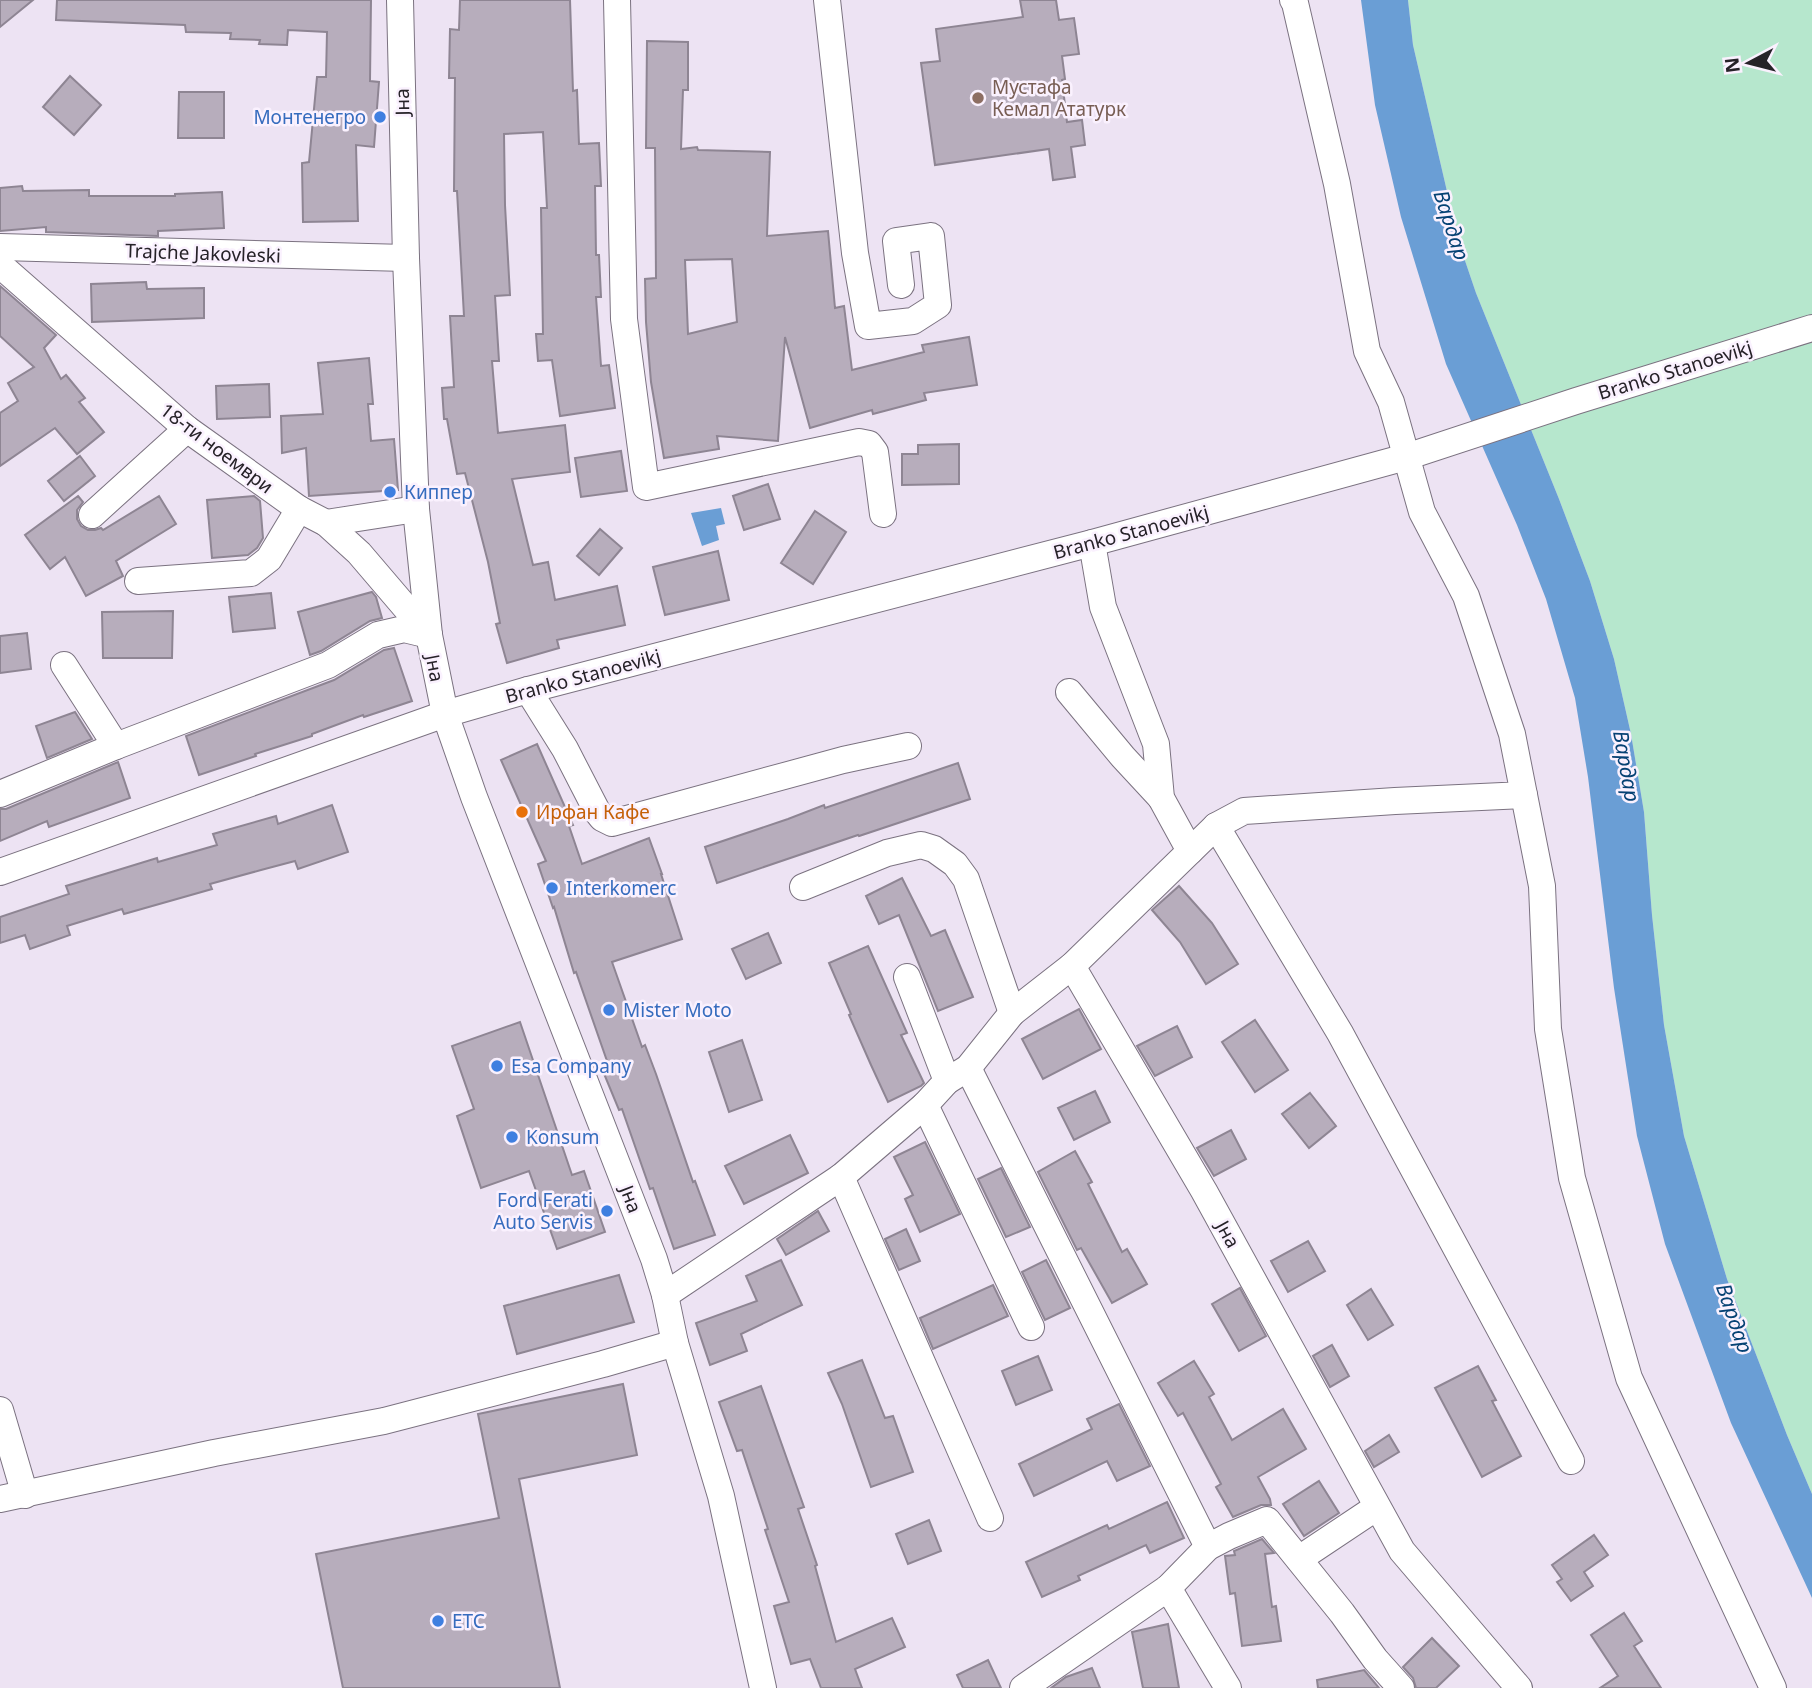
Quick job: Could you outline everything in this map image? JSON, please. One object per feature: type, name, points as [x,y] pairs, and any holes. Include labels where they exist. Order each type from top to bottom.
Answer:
[{"type":"street","name":"Јна","points":[[400,0],[406,258],[416,509],[429,635],[444,715],[654,1259],[675,1343],[721,1496],[763,1688]]},
{"type":"street","points":[[617,0],[624,319],[646,488],[859,442],[869,444],[875,453],[883,514]]},
{"type":"street","points":[[827,0],[855,253],[868,326],[913,321],[939,305],[931,236],[896,241],[901,285]]},
{"type":"street","points":[[1293,0],[1338,184],[1367,351],[1391,402],[1422,512],[1466,596],[1512,734],[1542,886],[1548,1029],[1572,1178],[1629,1378],[1773,1688]]},
{"type":"street","name":"Trajche Jakovleski","points":[[0,247],[406,258]]},
{"type":"street","name":"18-ти ноември","points":[[0,265],[187,429],[299,509],[326,523],[359,553],[429,635]]},
{"type":"street","name":"Branko Stanoevikj","points":[[0,872],[444,715],[528,690],[1091,543],[1406,457],[1812,328]]},
{"type":"street","points":[[92,515],[187,429]]},
{"type":"street","points":[[138,581],[251,573],[269,559],[299,509]]},
{"type":"street","points":[[326,523],[416,509]]},
{"type":"street","points":[[1091,543],[1103,607],[1156,744],[1161,798]]},
{"type":"street","points":[[0,794],[116,746],[328,665],[378,635],[404,628],[429,635]]},
{"type":"street","points":[[64,665],[116,746]]},
{"type":"street","points":[[528,690],[565,748],[598,813],[612,823],[843,760],[908,746]]},
{"type":"street","points":[[1069,692],[1161,798],[1190,851]]},
{"type":"street","points":[[665,1296],[841,1177],[925,1105],[958,1074],[1012,1013],[1072,966],[1216,826],[1244,811],[1524,795]]},
{"type":"street","points":[[1216,826],[1340,1033],[1571,1461]]},
{"type":"street","points":[[803,887],[887,853],[920,845],[934,849],[955,864],[966,879],[1012,1013]]},
{"type":"street","name":"Јна","points":[[1072,966],[1224,1227],[1402,1552],[1519,1688]]},
{"type":"street","points":[[907,977],[1208,1548]]},
{"type":"street","points":[[925,1105],[1031,1326]]},
{"type":"street","points":[[841,1177],[990,1518]]},
{"type":"street","points":[[0,1410],[13,1497],[214,1453],[384,1420],[675,1343]]},
{"type":"street","points":[[1299,1559],[1377,1507]]},
{"type":"street","points":[[1023,1688],[1168,1587],[1208,1548],[1267,1520],[1342,1613],[1375,1659],[1401,1688]]},
{"type":"street","points":[[1168,1587],[1228,1688]]},
{"type":"green space","points":[[1408,0],[1812,0],[1812,1494],[1727,1279],[1684,1136],[1664,1025],[1644,812],[1631,734],[1614,659],[1590,581],[1476,293],[1459,243],[1413,45]]},
{"type":"water","name":"Вардар","points":[[1361,0],[1408,0],[1413,45],[1459,243],[1476,293],[1590,581],[1614,659],[1631,734],[1644,812],[1664,1025],[1684,1136],[1727,1279],[1812,1494],[1812,1598],[1731,1423],[1665,1244],[1637,1136],[1575,698],[1546,599],[1517,525],[1446,364],[1401,217],[1375,105]]},
{"type":"water","points":[[721,508],[725,524],[716,526],[719,540],[702,546],[691,513]]},
{"type":"building","points":[[0,0],[33,0],[0,27]]},
{"type":"building","points":[[57,0],[371,0],[370,81],[379,82],[374,147],[356,145],[358,221],[303,222],[302,163],[309,162],[317,77],[326,77],[327,32],[288,30],[287,45],[259,44],[260,40],[230,39],[231,33],[186,32],[185,25],[56,20]]},
{"type":"building","points":[[460,0],[570,0],[573,91],[577,90],[579,144],[599,143],[601,186],[595,186],[596,255],[599,255],[601,297],[596,297],[601,366],[609,365],[615,408],[560,416],[552,360],[538,361],[536,334],[543,334],[541,208],[547,208],[543,132],[504,134],[510,295],[495,296],[499,361],[492,361],[498,433],[565,425],[570,472],[512,479],[533,565],[548,562],[555,600],[617,586],[625,625],[557,640],[559,648],[507,663],[496,624],[500,623],[488,562],[465,473],[457,474],[447,419],[444,419],[442,388],[454,387],[450,316],[464,316],[457,191],[454,191],[455,78],[449,78],[450,29],[459,30]]},
{"type":"building","points":[[1020,0],[1056,0],[1059,20],[1074,18],[1079,54],[1062,56],[1065,79],[1062,80],[1067,122],[1082,120],[1085,145],[1071,147],[1075,177],[1053,180],[1049,149],[935,165],[921,63],[940,61],[936,29],[1023,17]]},
{"type":"building","points":[[647,41],[688,42],[688,90],[683,90],[681,149],[697,147],[698,150],[770,152],[767,236],[828,231],[835,308],[844,306],[852,370],[924,352],[922,345],[969,337],[977,385],[924,393],[926,400],[873,414],[872,410],[810,428],[785,337],[778,441],[717,436],[719,449],[664,458],[651,382],[646,322],[645,279],[656,278],[655,148],[646,148]],"holes":[[[732,259],[737,322],[688,334],[685,260]]]},
{"type":"building","points":[[70,76],[101,105],[74,135],[43,107]]},
{"type":"building","points":[[179,92],[224,92],[224,138],[178,138]]},
{"type":"building","points":[[22,186],[23,191],[89,190],[89,196],[175,196],[222,192],[224,228],[158,231],[158,236],[46,232],[46,227],[0,231],[0,188]]},
{"type":"building","points":[[146,282],[147,289],[204,288],[204,318],[92,322],[91,284]]},
{"type":"building","points":[[0,286],[56,335],[44,348],[61,379],[66,375],[85,398],[79,402],[104,432],[77,454],[55,428],[0,466],[0,413],[18,401],[8,383],[34,367],[0,336]]},
{"type":"building","points":[[369,358],[373,404],[368,404],[371,441],[394,439],[398,490],[309,496],[306,448],[282,453],[281,416],[323,414],[318,363]]},
{"type":"building","points":[[269,384],[270,417],[217,419],[216,386]]},
{"type":"building","points":[[959,444],[959,484],[902,485],[902,454],[918,454],[918,445]]},
{"type":"building","points":[[621,451],[627,491],[581,497],[575,458]]},
{"type":"building","points":[[80,456],[95,476],[64,501],[48,481]]},
{"type":"building","points":[[768,484],[780,519],[744,530],[733,496]]},
{"type":"building","points":[[78,496],[83,502],[77,510],[77,519],[81,526],[88,530],[103,530],[159,496],[176,524],[116,561],[123,576],[86,596],[65,557],[50,569],[25,535]]},
{"type":"building","points":[[254,496],[260,501],[263,538],[257,548],[248,555],[212,558],[207,500]]},
{"type":"building","points":[[815,511],[846,532],[813,584],[781,563]]},
{"type":"building","points":[[600,529],[622,548],[599,575],[577,556]]},
{"type":"building","points":[[718,551],[729,600],[665,615],[653,567]]},
{"type":"building","points":[[372,592],[382,618],[370,621],[310,655],[298,612]]},
{"type":"building","points":[[271,593],[275,628],[233,632],[229,597]]},
{"type":"building","points":[[173,611],[172,658],[103,658],[102,612]]},
{"type":"building","points":[[27,633],[31,669],[0,673],[0,636]]},
{"type":"building","points":[[394,648],[412,701],[364,717],[363,715],[312,736],[199,775],[186,736],[334,680],[384,650]]},
{"type":"building","points":[[75,712],[92,739],[47,758],[36,726]]},
{"type":"building","points":[[537,744],[573,825],[569,826],[582,864],[649,838],[682,939],[612,962],[715,1235],[674,1249],[622,1109],[619,1110],[600,1064],[607,1061],[538,864],[546,861],[501,760]]},
{"type":"building","points":[[118,762],[130,798],[49,827],[47,821],[0,841],[0,809],[6,809]]},
{"type":"building","points":[[958,763],[970,799],[717,883],[705,847],[824,805],[825,808]]},
{"type":"building","points":[[332,805],[348,852],[298,869],[295,861],[210,884],[212,889],[124,914],[122,909],[67,926],[70,935],[30,949],[25,935],[0,943],[0,917],[69,894],[66,886],[157,858],[158,862],[217,845],[213,834],[276,816],[278,824]]},
{"type":"building","points":[[902,878],[931,936],[945,930],[973,997],[938,1011],[899,915],[879,924],[866,896]]},
{"type":"building","points":[[1179,886],[1212,923],[1238,964],[1206,984],[1180,942],[1152,910]]},
{"type":"building","points":[[768,933],[781,963],[746,979],[732,949]]},
{"type":"building","points":[[868,946],[907,1033],[901,1035],[924,1083],[888,1102],[829,963]]},
{"type":"building","points":[[1079,1009],[1101,1049],[1043,1079],[1022,1039]]},
{"type":"building","points":[[1255,1020],[1288,1070],[1255,1092],[1222,1042]]},
{"type":"building","points":[[520,1022],[572,1175],[584,1171],[605,1232],[557,1249],[529,1171],[481,1188],[457,1116],[474,1109],[452,1046]]},
{"type":"building","points":[[1177,1026],[1192,1057],[1155,1076],[1137,1046]]},
{"type":"building","points":[[742,1040],[762,1100],[729,1112],[709,1052]]},
{"type":"building","points":[[1095,1091],[1110,1122],[1074,1140],[1058,1108]]},
{"type":"building","points":[[1310,1093],[1336,1126],[1309,1148],[1282,1114]]},
{"type":"building","points":[[1231,1130],[1246,1159],[1214,1176],[1197,1148]]},
{"type":"building","points":[[790,1135],[808,1173],[744,1204],[725,1166]]},
{"type":"building","points":[[925,1142],[960,1214],[920,1232],[905,1199],[913,1195],[894,1157]]},
{"type":"building","points":[[1075,1151],[1092,1182],[1088,1184],[1122,1252],[1127,1249],[1147,1284],[1112,1303],[1081,1248],[1077,1250],[1038,1172]]},
{"type":"building","points":[[1001,1168],[1030,1227],[1006,1237],[978,1179]]},
{"type":"building","points":[[818,1211],[829,1231],[786,1255],[777,1239]]},
{"type":"building","points":[[906,1229],[920,1261],[899,1270],[885,1239]]},
{"type":"building","points":[[1308,1241],[1325,1271],[1288,1292],[1271,1261]]},
{"type":"building","points":[[781,1260],[802,1305],[741,1334],[747,1351],[710,1365],[696,1323],[757,1301],[746,1276]]},
{"type":"building","points":[[1046,1260],[1070,1308],[1045,1320],[1022,1272]]},
{"type":"building","points":[[619,1275],[634,1322],[517,1354],[504,1306]]},
{"type":"building","points":[[993,1285],[1008,1316],[933,1349],[920,1318]]},
{"type":"building","points":[[1240,1288],[1266,1336],[1239,1351],[1212,1304]]},
{"type":"building","points":[[1371,1289],[1393,1325],[1368,1340],[1347,1305]]},
{"type":"building","points":[[1332,1345],[1349,1376],[1330,1387],[1313,1356]]},
{"type":"building","points":[[1038,1356],[1052,1390],[1016,1405],[1002,1371]]},
{"type":"building","points":[[862,1360],[885,1418],[893,1416],[913,1472],[871,1487],[842,1404],[828,1373]]},
{"type":"building","points":[[1194,1361],[1214,1394],[1209,1397],[1232,1440],[1283,1409],[1306,1449],[1258,1477],[1271,1505],[1261,1505],[1233,1517],[1216,1487],[1221,1484],[1183,1413],[1178,1416],[1158,1383]]},
{"type":"building","points":[[1478,1366],[1496,1400],[1492,1401],[1521,1456],[1482,1477],[1435,1388]]},
{"type":"building","name":"ETC","points":[[623,1384],[637,1455],[519,1479],[560,1688],[343,1688],[316,1554],[499,1518],[478,1414]]},
{"type":"building","points":[[761,1386],[804,1507],[798,1509],[817,1565],[815,1566],[836,1642],[892,1618],[905,1647],[855,1669],[862,1688],[821,1688],[810,1659],[791,1664],[774,1606],[789,1602],[742,1450],[737,1451],[719,1402]]},
{"type":"building","points":[[1119,1404],[1150,1466],[1117,1481],[1107,1461],[1034,1496],[1019,1464],[1092,1429],[1087,1419]]},
{"type":"building","points":[[1389,1435],[1399,1452],[1374,1467],[1365,1451]]},
{"type":"building","points":[[1319,1481],[1339,1513],[1304,1536],[1283,1504]]},
{"type":"building","points":[[1167,1502],[1184,1538],[1150,1553],[1146,1545],[1078,1576],[1080,1580],[1042,1597],[1026,1562],[1107,1525],[1109,1529]]},
{"type":"building","points":[[929,1520],[941,1551],[908,1564],[896,1534]]},
{"type":"building","points":[[1594,1535],[1608,1555],[1584,1572],[1593,1586],[1571,1601],[1557,1582],[1562,1579],[1552,1565]]},
{"type":"building","points":[[1262,1539],[1274,1553],[1265,1554],[1272,1607],[1276,1606],[1281,1641],[1242,1646],[1235,1593],[1230,1594],[1225,1556],[1235,1555],[1234,1551]]},
{"type":"building","points":[[1624,1613],[1642,1641],[1634,1646],[1661,1688],[1600,1688],[1618,1676],[1591,1635]]},
{"type":"building","points":[[1168,1624],[1179,1688],[1143,1688],[1132,1632]]},
{"type":"building","points":[[1432,1638],[1459,1666],[1436,1688],[1416,1688],[1413,1678],[1403,1667]]},
{"type":"building","points":[[988,1660],[1001,1688],[963,1688],[957,1675]]},
{"type":"building","points":[[1092,1668],[1100,1688],[1051,1688],[1066,1677]]},
{"type":"building","points":[[1364,1670],[1379,1688],[1318,1688],[1317,1680]]},
{"type":"place","name":"Мустафа Кемал Ататурк","points":[[978,98]]},
{"type":"place","name":"Монтенегро","points":[[380,117]]},
{"type":"place","name":"Киппер","points":[[390,492]]},
{"type":"place","name":"Ирфан Кафе","points":[[522,812]]},
{"type":"place","name":"Interkomerc","points":[[552,888]]},
{"type":"place","name":"Mister Moto","points":[[609,1010]]},
{"type":"place","name":"Esa Company","points":[[497,1066]]},
{"type":"place","name":"Konsum","points":[[512,1137]]},
{"type":"place","name":"Ford Ferati Auto Servis","points":[[607,1211]]},
{"type":"place","name":"ETC","points":[[438,1621]]}]
